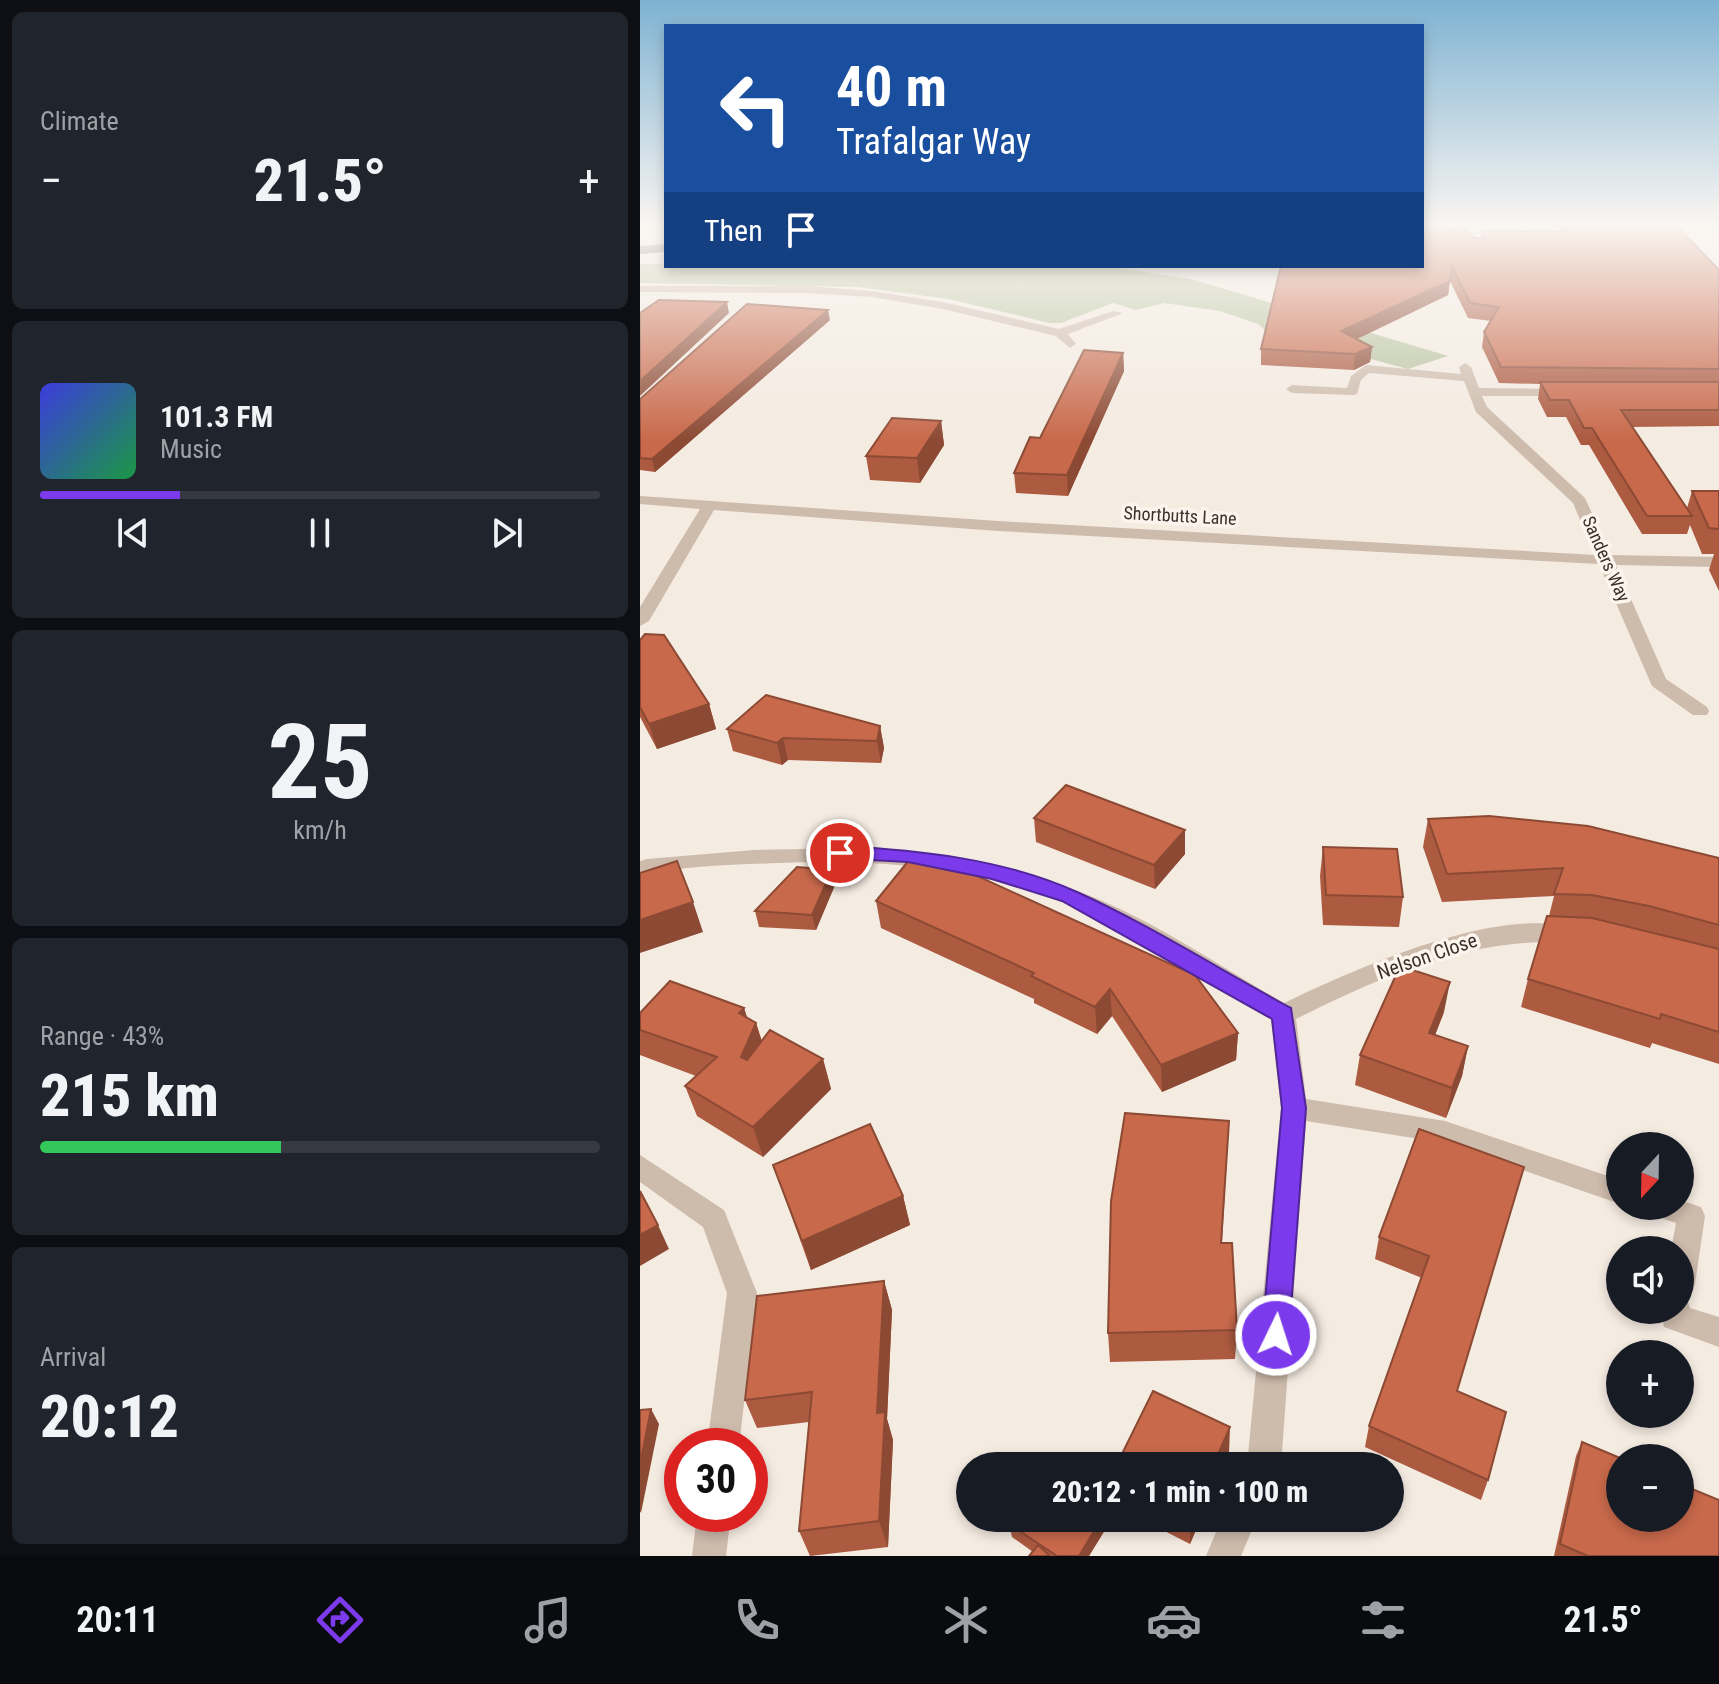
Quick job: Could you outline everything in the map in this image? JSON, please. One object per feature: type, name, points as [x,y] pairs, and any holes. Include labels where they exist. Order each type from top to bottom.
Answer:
[{"type":"street","points":[[754,300],[759,296]]},
{"type":"street","points":[[873,296],[950,305],[1060,333],[1070,344]]},
{"type":"street","points":[[1060,333],[1117,313]]},
{"type":"street","points":[[1292,389],[1353,391],[1355,379],[1366,369],[1581,392]]},
{"type":"street","name":"Sanders Way","points":[[1469,379],[1481,409],[1580,501],[1658,682],[1700,711]]},
{"type":"street","name":"Shortbutts Lane","points":[[640,500],[1607,560],[1719,562]]},
{"type":"street","points":[[640,621],[709,506]]},
{"type":"street","points":[[642,862],[840,853],[908,856],[994,873],[1069,896],[1283,1014],[1294,1108],[1265,1452]]},
{"type":"street","name":"Nelson Close","points":[[1283,1014],[1318,996],[1466,940],[1502,932],[1590,936]]},
{"type":"street","points":[[1294,1108],[1445,1132],[1606,1187]]},
{"type":"street","points":[[640,1167],[714,1219],[742,1293],[725,1428]]},
{"type":"street","points":[[1694,1323],[1719,1332]]},
{"type":"street","points":[[709,1556],[712,1532]]},
{"type":"street","points":[[1223,1556],[1234,1532]]},
{"type":"green space","points":[[923,296],[1246,296],[1448,356],[1408,369],[1266,331],[1258,324],[1220,311],[1164,303],[1136,310],[1113,303],[1061,323],[1049,323]]},
{"type":"building","points":[[1274,296],[1418,296],[1341,331],[1372,347],[1355,354],[1261,349]]},
{"type":"building","points":[[1466,296],[1719,296],[1719,369],[1501,367],[1484,332],[1499,307],[1470,303]]},
{"type":"building","points":[[659,300],[727,302],[640,381],[640,313]]},
{"type":"building","points":[[747,304],[828,310],[652,459],[640,458],[640,399]]},
{"type":"building","points":[[1084,350],[1123,353],[1067,475],[1014,473],[1030,437],[1040,438]]},
{"type":"building","points":[[1540,382],[1719,382],[1719,410],[1621,410],[1692,516],[1647,516],[1592,428],[1584,428],[1569,400],[1550,400]]},
{"type":"building","points":[[892,418],[941,421],[917,458],[866,456]]},
{"type":"building","points":[[1692,491],[1719,491],[1719,529],[1709,528]]},
{"type":"building","points":[[645,634],[664,635],[709,704],[649,724],[640,707],[640,640]]},
{"type":"building","points":[[766,695],[880,726],[877,741],[783,738],[777,743],[727,729]]},
{"type":"building","points":[[1066,785],[1185,830],[1154,865],[1034,818]]},
{"type":"building","points":[[1489,816],[1588,826],[1719,858],[1719,925],[1592,895],[1554,894],[1563,868],[1447,874],[1428,819]]},
{"type":"building","points":[[1323,847],[1397,849],[1403,897],[1326,895]]},
{"type":"building","points":[[914,854],[951,864],[1195,975],[1238,1033],[1161,1065],[1110,989],[1095,1007],[1031,976],[1034,973],[876,901]]},
{"type":"building","points":[[677,861],[693,902],[640,920],[640,873]]},
{"type":"building","points":[[797,867],[832,870],[812,915],[755,911]]},
{"type":"building","points":[[1547,916],[1592,918],[1719,949],[1719,1032],[1661,1014],[1660,1019],[1528,979]]},
{"type":"building","points":[[1400,966],[1450,982],[1429,1033],[1468,1046],[1452,1088],[1360,1055]]},
{"type":"building","points":[[670,981],[744,1008],[739,1013],[756,1023],[741,1057],[747,1060],[770,1030],[823,1059],[753,1127],[685,1086],[717,1057],[640,1030],[640,1013]]},
{"type":"building","points":[[1125,1113],[1229,1121],[1221,1243],[1232,1243],[1237,1330],[1108,1333],[1111,1201]]},
{"type":"building","points":[[870,1124],[903,1196],[802,1241],[773,1165]]},
{"type":"building","points":[[1419,1129],[1524,1167],[1457,1391],[1506,1412],[1488,1480],[1369,1426],[1429,1256],[1379,1237]]},
{"type":"building","points":[[640,1191],[658,1225],[640,1235]]},
{"type":"building","points":[[884,1281],[877,1413],[885,1412],[879,1521],[799,1531],[812,1392],[745,1400],[757,1296]]},
{"type":"building","points":[[1153,1391],[1230,1427],[1219,1452],[1123,1452]]},
{"type":"building","points":[[651,1409],[640,1464],[640,1410]]},
{"type":"building","points":[[1582,1442],[1606,1452],[1606,1532],[1694,1532],[1694,1490],[1719,1500],[1719,1556],[1588,1556],[1560,1544]]},
{"type":"building","points":[[1021,1532],[1094,1532],[1079,1556],[1057,1556]]},
{"type":"building","points":[[1038,1545],[1050,1556],[1029,1556]]},
{"type":"route","points":[[840,853],[908,856],[994,873],[1069,896],[1283,1014],[1294,1108],[1276,1335]]}]
